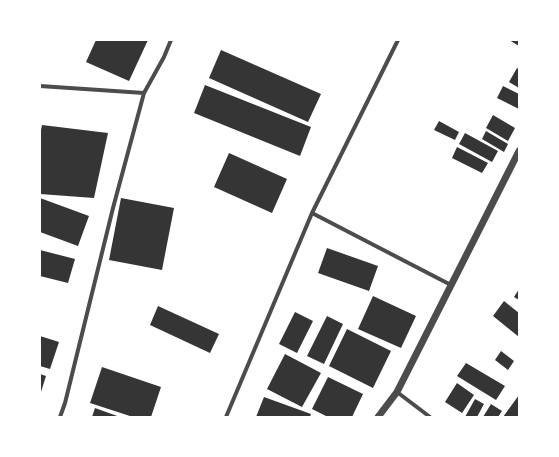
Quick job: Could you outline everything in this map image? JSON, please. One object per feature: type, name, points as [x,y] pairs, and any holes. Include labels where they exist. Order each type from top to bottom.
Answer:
[{"type":"street","points":[[60,417],[65,403],[113,208],[144,93],[164,58],[171,40]]},
{"type":"street","points":[[226,417],[312,212],[398,40]]},
{"type":"street","points":[[40,86],[144,93]]},
{"type":"street","points":[[378,417],[397,392],[519,151]]},
{"type":"street","points":[[312,212],[451,285]]},
{"type":"street","points":[[397,392],[430,417]]},
{"type":"building","points":[[96,40],[148,40],[129,81],[86,62]]},
{"type":"building","points":[[509,40],[519,40],[519,46]]},
{"type":"building","points":[[221,50],[321,94],[308,122],[209,78]]},
{"type":"building","points":[[517,68],[519,69],[519,88],[509,82]]},
{"type":"building","points":[[205,85],[311,127],[300,156],[194,113]]},
{"type":"building","points":[[503,86],[519,94],[519,109],[497,98]]},
{"type":"building","points":[[493,115],[515,128],[508,141],[486,128]]},
{"type":"building","points":[[439,121],[459,132],[455,140],[434,130]]},
{"type":"building","points":[[42,125],[108,133],[94,198],[40,194],[40,135]]},
{"type":"building","points":[[486,131],[508,144],[504,152],[482,139]]},
{"type":"building","points":[[465,133],[498,151],[492,162],[459,144]]},
{"type":"building","points":[[457,147],[488,163],[482,173],[452,158]]},
{"type":"building","points":[[229,153],[287,179],[272,213],[214,187]]},
{"type":"building","points":[[40,198],[89,216],[78,246],[40,232]]},
{"type":"building","points":[[121,198],[174,208],[162,270],[109,260]]},
{"type":"building","points":[[327,248],[378,266],[369,291],[318,273]]},
{"type":"building","points":[[40,250],[75,259],[68,283],[40,276]]},
{"type":"building","points":[[519,289],[519,300],[514,297]]},
{"type":"building","points":[[373,296],[416,316],[401,348],[358,329]]},
{"type":"building","points":[[504,301],[519,313],[519,337],[493,316]]},
{"type":"building","points":[[158,306],[219,334],[210,353],[150,325]]},
{"type":"building","points":[[295,312],[313,321],[297,353],[279,344]]},
{"type":"building","points":[[327,316],[343,324],[324,364],[307,356]]},
{"type":"building","points":[[347,329],[391,351],[373,388],[329,366]]},
{"type":"building","points":[[40,336],[59,342],[50,369],[40,366]]},
{"type":"building","points":[[501,351],[514,361],[508,370],[495,360]]},
{"type":"building","points":[[285,354],[321,373],[302,407],[267,389]]},
{"type":"building","points":[[466,363],[505,386],[496,400],[457,376]]},
{"type":"building","points":[[102,367],[161,387],[151,417],[133,417],[90,403]]},
{"type":"building","points":[[40,374],[46,376],[40,395]]},
{"type":"building","points":[[328,377],[363,394],[352,417],[328,417],[312,409]]},
{"type":"building","points":[[457,383],[474,395],[462,413],[445,402]]},
{"type":"building","points":[[519,395],[519,417],[503,417]]},
{"type":"building","points":[[264,397],[311,414],[310,417],[256,417]]},
{"type":"building","points":[[475,399],[484,404],[477,417],[465,417]]},
{"type":"building","points":[[491,404],[502,411],[498,417],[483,417]]},
{"type":"building","points":[[95,408],[120,417],[92,417]]}]
